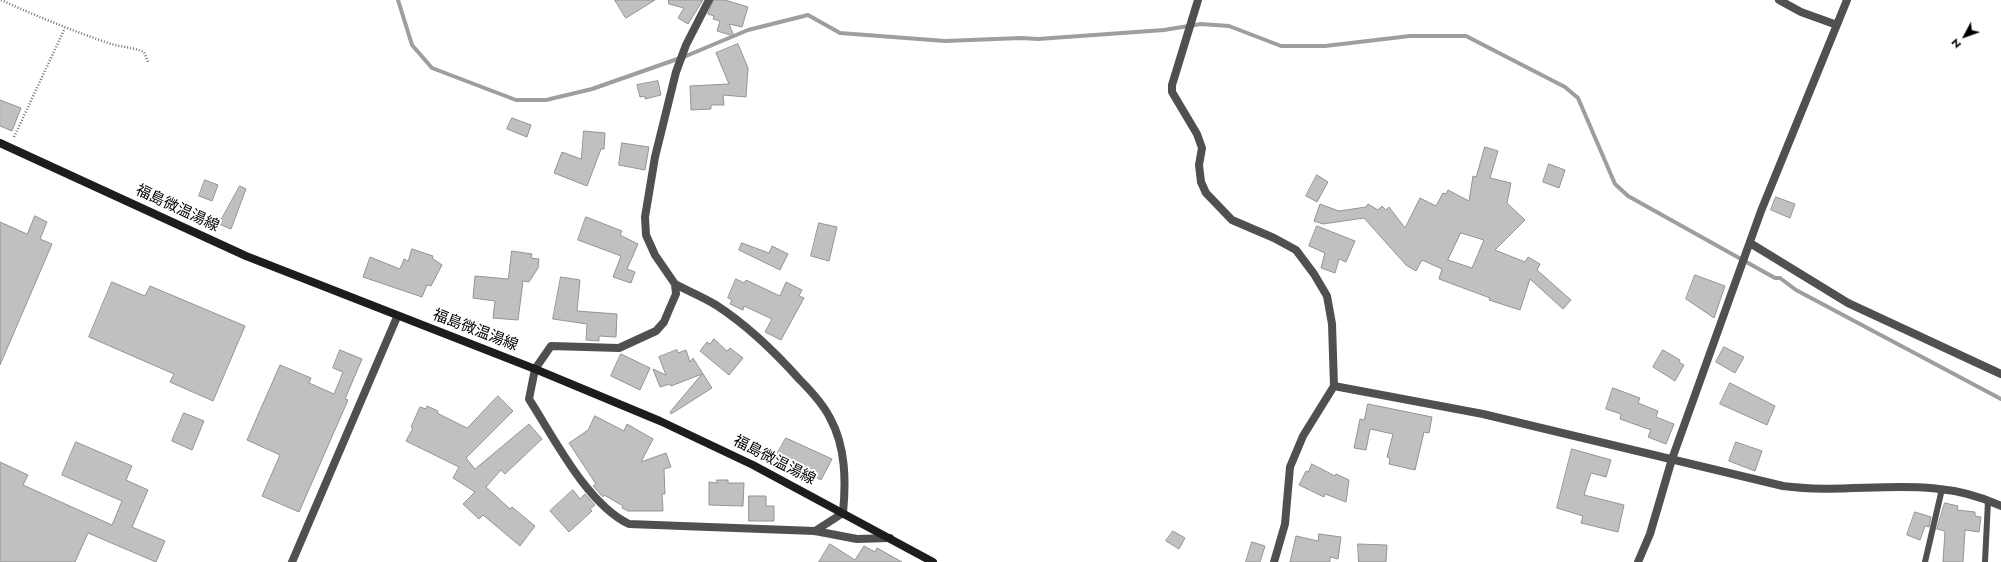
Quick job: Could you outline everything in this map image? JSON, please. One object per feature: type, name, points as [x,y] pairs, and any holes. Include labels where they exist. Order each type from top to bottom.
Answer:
[{"type":"main road","name":"福島微温湯線","points":[[0,143],[246,256],[397,317],[535,369],[660,421],[753,465],[933,562]]},
{"type":"street","points":[[709,0],[686,45],[676,72],[655,157],[645,217],[646,235],[655,256],[675,284],[716,305],[750,330],[788,366],[814,395],[830,418],[839,442],[844,462],[846,487],[843,513],[815,531]]},
{"type":"street","points":[[1198,0],[1172,92],[1197,134],[1202,148],[1199,165],[1201,182],[1206,193],[1232,220],[1274,238],[1296,250],[1314,274],[1327,296],[1332,324],[1334,386],[1302,436],[1290,467],[1285,524],[1274,562]]},
{"type":"street","points":[[1779,0],[1801,12],[1837,25]]},
{"type":"street","points":[[1639,561],[1650,534],[1672,459],[1750,243],[1848,0]]},
{"type":"street","points":[[1750,243],[1848,303],[2001,374]]},
{"type":"street","points":[[675,284],[676,294],[674,299],[664,322],[656,331],[619,348],[551,346],[535,369],[529,399],[566,457],[597,499],[616,518],[629,524],[815,531],[857,539],[890,538]]},
{"type":"street","points":[[292,562],[397,317]]},
{"type":"street","points":[[1334,386],[1483,414],[1783,486],[1810,490],[1902,486],[1942,489],[1957,491],[2001,506]]},
{"type":"lane","points":[[1925,562],[1942,489]]},
{"type":"lane","points":[[1985,562],[1988,501]]},
{"type":"path","points":[[0,0],[65,28],[110,44],[135,48],[144,52],[148,62]]},
{"type":"path","points":[[10,147],[65,28]]},
{"type":"building","points":[[615,0],[655,0],[626,18]]},
{"type":"building","points":[[669,0],[703,0],[688,24],[678,18],[684,8],[669,4]]},
{"type":"building","points":[[714,0],[725,0],[748,7],[742,27],[729,24],[734,36],[717,31],[720,21],[713,19],[714,16],[708,14]]},
{"type":"building","points":[[738,44],[748,68],[746,97],[723,95],[724,105],[711,105],[711,109],[691,110],[690,86],[729,84],[716,53]]},
{"type":"building","points":[[658,81],[661,95],[645,99],[645,96],[640,97],[637,85]]},
{"type":"building","points":[[0,100],[21,108],[12,131],[0,126]]},
{"type":"building","points":[[512,118],[531,125],[527,137],[507,129]]},
{"type":"building","points":[[584,131],[605,133],[604,149],[601,149],[587,186],[554,173],[562,152],[581,159]]},
{"type":"building","points":[[622,143],[649,147],[645,170],[619,165]]},
{"type":"building","points":[[1485,147],[1498,151],[1490,178],[1511,183],[1507,203],[1525,220],[1495,250],[1525,262],[1528,257],[1540,264],[1537,270],[1571,300],[1563,309],[1530,279],[1520,310],[1489,300],[1490,298],[1439,279],[1442,269],[1422,260],[1416,271],[1406,265],[1364,218],[1323,224],[1314,221],[1320,204],[1339,211],[1366,207],[1368,204],[1378,210],[1382,206],[1386,210],[1389,207],[1405,228],[1420,198],[1436,206],[1443,193],[1446,194],[1448,190],[1469,201],[1473,176],[1476,177]],"holes":[[[1461,233],[1484,240],[1472,268],[1448,260]]]},
{"type":"building","points":[[1549,164],[1565,170],[1559,188],[1543,182]]},
{"type":"building","points":[[1317,175],[1328,182],[1317,202],[1306,196]]},
{"type":"building","points":[[205,180],[218,185],[212,201],[199,196]]},
{"type":"building","points":[[240,186],[246,189],[231,229],[219,224]]},
{"type":"building","points":[[1776,197],[1795,204],[1790,218],[1771,210]]},
{"type":"building","points":[[35,216],[47,222],[40,239],[52,244],[0,365],[0,222],[27,234]]},
{"type":"building","points":[[586,217],[622,231],[620,235],[638,244],[627,269],[635,272],[631,283],[613,277],[621,256],[578,240]]},
{"type":"building","points":[[819,223],[837,227],[829,261],[811,256]]},
{"type":"building","points":[[1317,226],[1355,241],[1346,262],[1339,259],[1335,273],[1321,268],[1325,253],[1309,246]]},
{"type":"building","points":[[742,243],[769,253],[772,246],[788,254],[780,270],[739,250]]},
{"type":"building","points":[[412,249],[433,256],[432,258],[442,265],[431,286],[427,285],[422,297],[363,277],[370,257],[400,269],[404,259],[408,261]]},
{"type":"building","points":[[512,251],[532,254],[531,258],[539,259],[538,268],[529,282],[523,281],[518,320],[493,318],[495,301],[473,298],[475,276],[508,279]]},
{"type":"building","points":[[1695,275],[1725,286],[1714,318],[1686,299]]},
{"type":"building","points":[[561,277],[580,280],[577,311],[617,314],[616,337],[599,336],[599,341],[586,340],[587,324],[553,319]]},
{"type":"building","points":[[736,279],[744,283],[746,280],[780,296],[786,282],[802,290],[799,296],[804,298],[781,340],[765,332],[772,319],[744,306],[743,310],[730,304],[732,300],[728,298]]},
{"type":"building","points":[[112,282],[145,296],[150,286],[245,326],[213,401],[170,382],[174,374],[89,337]]},
{"type":"building","points":[[714,339],[727,351],[730,348],[743,358],[729,375],[700,351],[707,342],[710,344]]},
{"type":"building","points":[[1724,347],[1744,357],[1735,373],[1716,362]]},
{"type":"building","points":[[340,350],[362,359],[345,399],[348,400],[299,512],[262,496],[280,455],[247,440],[280,365],[311,378],[309,383],[334,394],[343,372],[333,368]]},
{"type":"building","points":[[677,350],[678,353],[686,350],[690,362],[693,358],[712,388],[671,414],[670,412],[702,374],[671,386],[670,384],[660,387],[653,369],[666,375],[659,357]]},
{"type":"building","points":[[1663,350],[1680,360],[1679,362],[1684,365],[1675,381],[1653,367]]},
{"type":"building","points":[[621,354],[650,368],[640,390],[611,376]]},
{"type":"building","points":[[1730,383],[1775,406],[1767,425],[1720,404]]},
{"type":"building","points":[[1613,388],[1640,398],[1638,403],[1658,411],[1656,417],[1674,424],[1666,444],[1648,437],[1651,430],[1620,419],[1621,414],[1606,409]]},
{"type":"building","points":[[498,396],[513,411],[466,458],[475,469],[529,424],[542,439],[505,474],[501,470],[486,487],[510,509],[512,507],[535,526],[520,546],[483,515],[479,519],[463,504],[475,492],[453,478],[459,467],[406,441],[413,428],[411,427],[420,407],[426,409],[427,406],[438,411],[437,413],[467,428]]},
{"type":"building","points":[[1368,404],[1432,417],[1429,433],[1424,432],[1415,470],[1389,464],[1390,458],[1387,457],[1393,434],[1370,429],[1366,450],[1354,448],[1360,419],[1364,420]]},
{"type":"building","points":[[184,413],[204,421],[192,450],[172,441]]},
{"type":"building","points":[[595,416],[624,431],[627,424],[653,439],[641,462],[666,453],[671,467],[664,469],[665,494],[662,494],[663,511],[628,511],[622,508],[623,506],[604,495],[603,497],[593,486],[596,484],[569,443],[588,430]]},
{"type":"building","points":[[786,438],[832,459],[821,480],[776,456]]},
{"type":"building","points":[[76,442],[132,466],[126,480],[148,490],[132,527],[165,541],[156,562],[88,533],[75,562],[0,562],[0,462],[28,475],[23,485],[112,525],[122,501],[62,475]]},
{"type":"building","points":[[1736,442],[1762,451],[1755,471],[1729,461]]},
{"type":"building","points":[[1572,449],[1611,460],[1606,477],[1591,473],[1584,495],[1624,505],[1618,532],[1581,523],[1583,516],[1557,508]]},
{"type":"building","points":[[1312,464],[1335,476],[1336,474],[1349,480],[1346,502],[1325,494],[1324,497],[1299,485],[1306,471],[1308,472]]},
{"type":"building","points":[[717,480],[728,480],[728,483],[744,483],[743,506],[709,505],[709,482],[717,483]]},
{"type":"building","points":[[573,490],[580,499],[585,494],[595,505],[590,509],[592,511],[569,532],[550,511]]},
{"type":"building","points":[[749,496],[766,496],[766,506],[774,506],[774,521],[749,521]]},
{"type":"building","points":[[1945,503],[1958,506],[1957,510],[1975,512],[1975,516],[1981,517],[1979,532],[1965,530],[1963,562],[1943,562],[1945,531],[1937,529]]},
{"type":"building","points":[[1915,512],[1931,517],[1929,527],[1925,526],[1920,540],[1907,535]]},
{"type":"building","points":[[1173,531],[1185,538],[1179,549],[1166,541]]},
{"type":"building","points":[[1319,534],[1341,537],[1338,559],[1330,557],[1330,562],[1290,562],[1296,536],[1318,541]]},
{"type":"building","points":[[1252,542],[1265,546],[1260,562],[1246,562]]},
{"type":"building","points":[[830,544],[855,560],[864,546],[875,552],[877,548],[902,562],[819,562]]},
{"type":"building","points":[[1358,544],[1387,545],[1386,562],[1359,562]]},
{"type":"waterway","points":[[398,0],[412,45],[432,68],[516,100],[546,100],[592,89],[686,56],[748,30],[808,15],[840,33],[945,41],[1021,38],[1038,39],[1164,30],[1201,24],[1229,26],[1281,46],[1325,46],[1410,36],[1466,36],[1565,87],[1578,98],[1615,184],[1628,196],[1775,278],[1780,278],[1796,290],[2001,399]]}]
